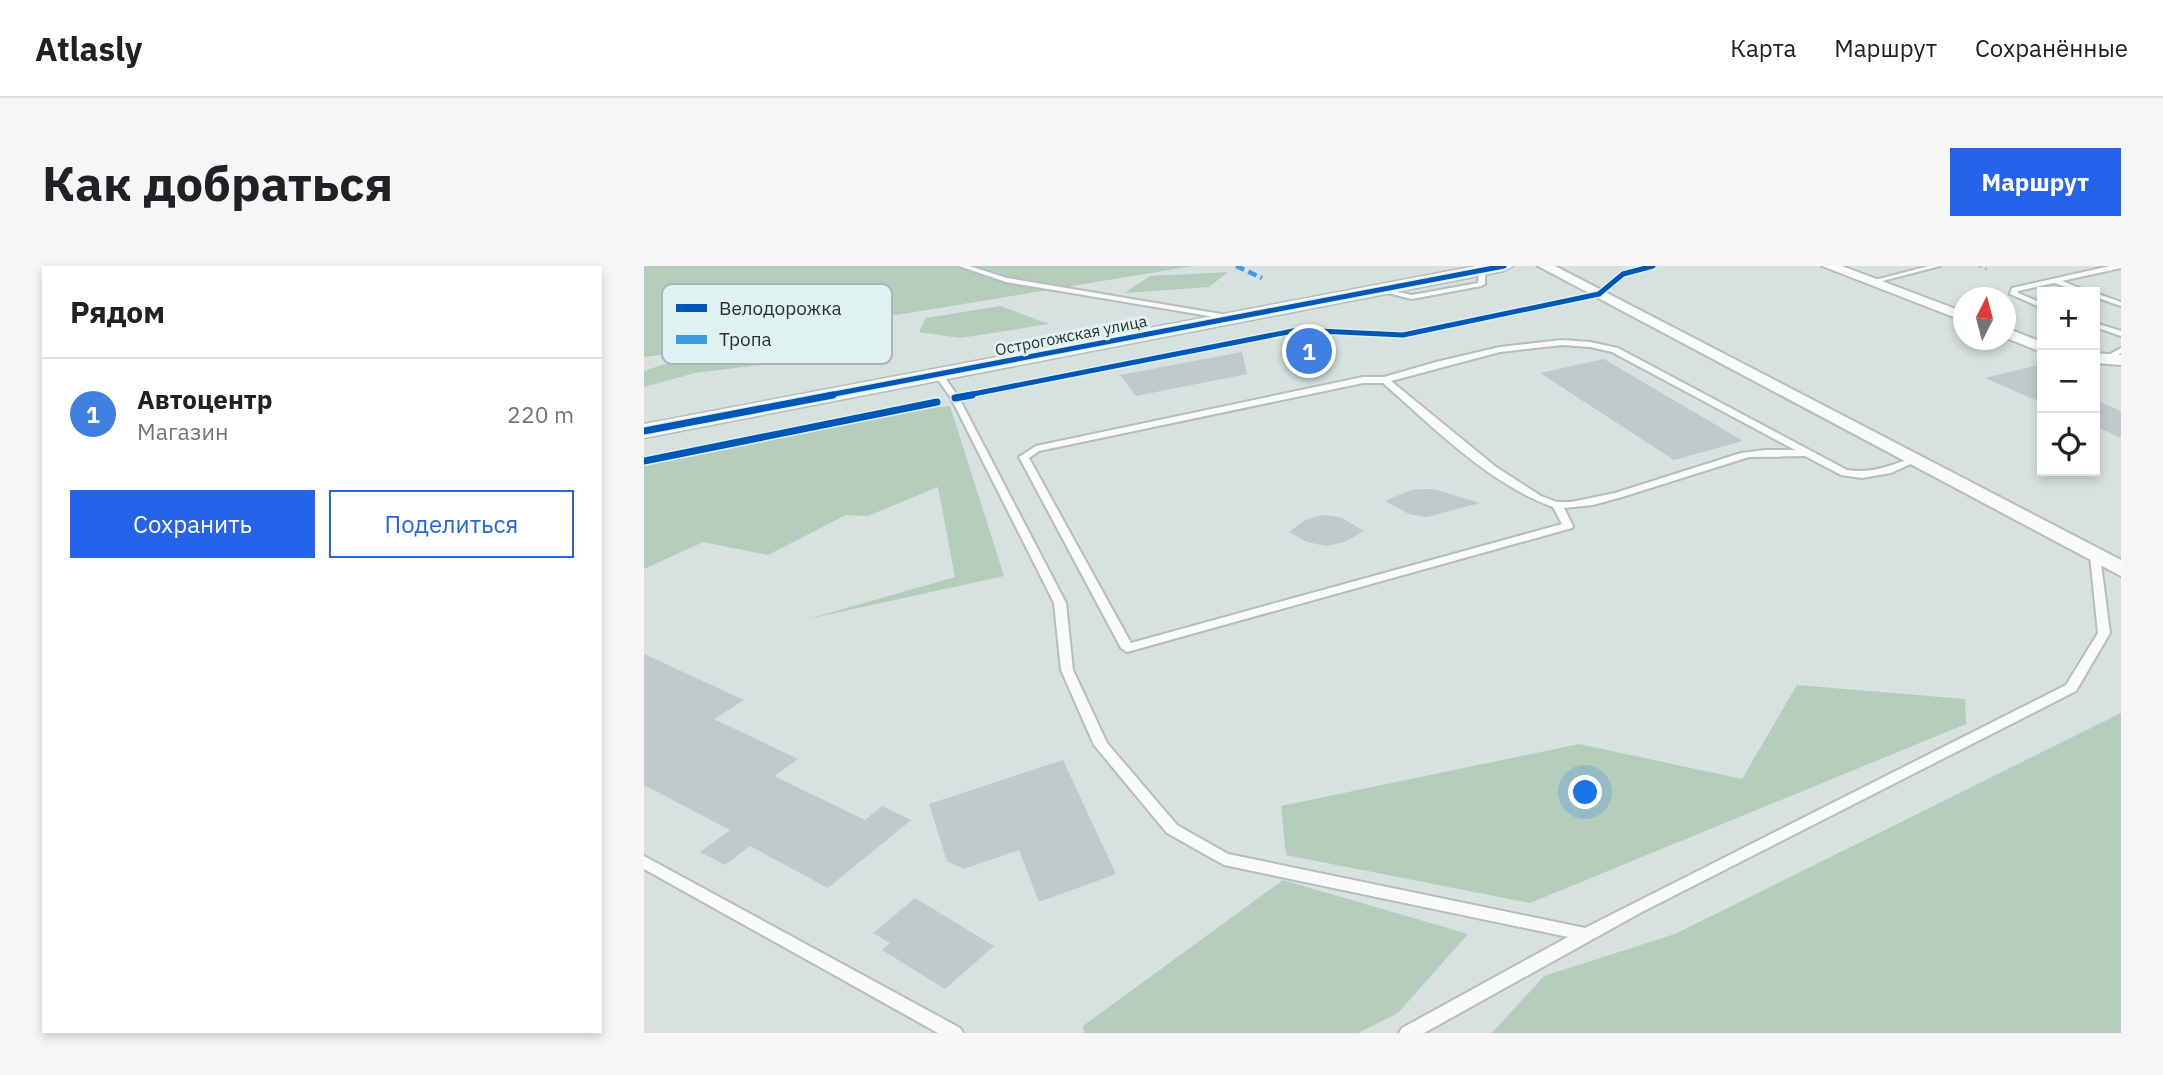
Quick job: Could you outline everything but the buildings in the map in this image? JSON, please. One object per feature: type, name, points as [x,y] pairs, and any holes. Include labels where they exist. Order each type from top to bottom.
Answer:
[{"type":"street","name":"Острогожская улица","points":[[644,431],[1504,266]]},
{"type":"street","points":[[1545,266],[2121,569]]},
{"type":"street","points":[[1829,266],[1953,313]]},
{"type":"street","points":[[2016,337],[2037,345]]},
{"type":"lane","points":[[962,266],[1006,280],[1233,318]]},
{"type":"lane","points":[[1871,282],[1937,266]]},
{"type":"lane","points":[[2037,304],[2014,294],[2015,290],[2119,266]]},
{"type":"lane","points":[[2054,281],[2072,287]]},
{"type":"lane","points":[[2100,297],[2121,304]]},
{"type":"lane","points":[[2100,327],[2121,334]]},
{"type":"lane","points":[[1558,505],[1568,526],[1127,648],[1024,457],[1036,449],[1363,380],[1385,380],[1439,364],[1561,341],[1602,345],[1844,473],[1861,476],[1887,472],[1912,461]]},
{"type":"lane","points":[[938,374],[955,398],[1060,603],[1067,670],[1101,745],[1172,829],[1224,859],[1587,935]]},
{"type":"lane","points":[[1385,380],[1440,428],[1517,485],[1558,505],[1599,499],[1744,455],[1805,453]]},
{"type":"lane","points":[[1408,1033],[1587,935],[2071,688],[2104,633],[2095,556]]},
{"type":"lane","points":[[644,862],[954,1033]]},
{"type":"path","points":[[1979,266],[1987,269]]},
{"type":"green space","points":[[644,266],[1193,266],[892,316],[892,284],[662,284],[662,355],[644,357]]},
{"type":"green space","points":[[1228,272],[1209,287],[1124,293],[1150,276]]},
{"type":"green space","points":[[1000,306],[1049,324],[960,338],[919,332],[926,318]]},
{"type":"green space","points":[[665,364],[760,365],[695,373],[644,387],[644,371]]},
{"type":"green space","points":[[950,406],[1004,576],[808,619],[955,577],[938,487],[868,516],[846,515],[768,555],[703,542],[644,569],[644,461],[878,413]]},
{"type":"green space","points":[[1797,685],[1965,699],[1966,724],[1530,903],[1286,855],[1281,806],[1579,744],[1742,779]]},
{"type":"green space","points":[[2121,713],[2121,1033],[1492,1033],[1544,976],[1675,934]]},
{"type":"green space","points":[[1283,880],[1468,934],[1398,1013],[1358,1033],[1084,1033],[1083,1026]]},
{"type":"marked path","points":[[1236,266],[1262,278]]},
{"type":"cycle path","points":[[644,431],[1504,266]]},
{"type":"cycle path","points":[[955,398],[1298,330],[1403,335],[1599,294],[1610,282],[1623,274],[1653,266]]},
{"type":"cycle path","points":[[644,461],[937,402]]},
{"type":"place","name":"Автоцентр","points":[[1309,351]]}]
